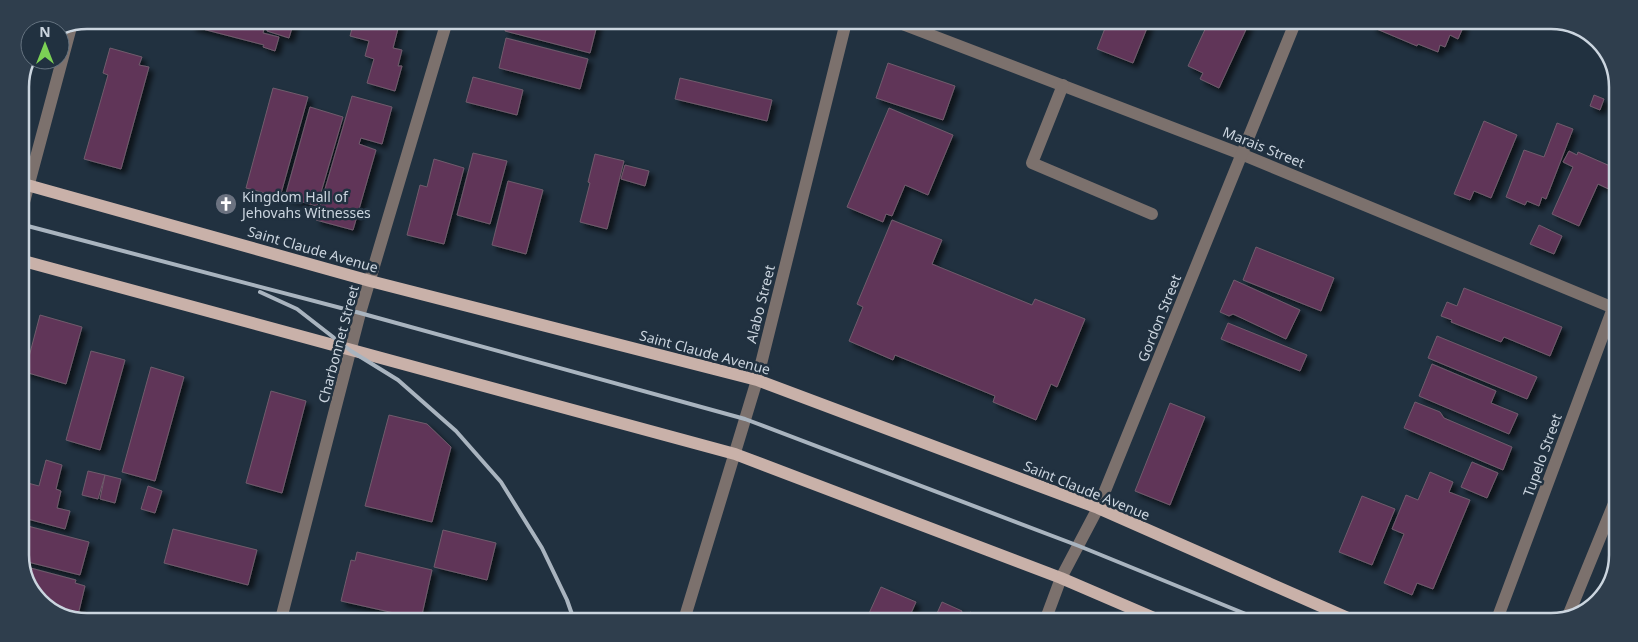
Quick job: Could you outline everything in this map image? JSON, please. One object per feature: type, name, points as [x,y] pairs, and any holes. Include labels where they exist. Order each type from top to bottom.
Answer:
[{"type":"main road","name":"Saint Claude Avenue","points":[[29,185],[370,281],[757,380],[1098,508],[1337,613]]},
{"type":"main road","points":[[29,262],[735,454],[1062,578],[1143,613]]},
{"type":"street","name":"Charbonnet Street","points":[[283,613],[370,281],[445,29]]},
{"type":"street","name":"Alabo Street","points":[[686,613],[757,380],[844,29]]},
{"type":"street","name":"Marais Street","points":[[915,29],[1241,154],[1609,303]]},
{"type":"street","name":"Gordon Street","points":[[1048,613],[1062,578],[1098,508],[1293,29]]},
{"type":"street","points":[[29,167],[70,32]]},
{"type":"street","points":[[1063,85],[1032,163],[1152,214]]},
{"type":"street","name":"Tupelo Street","points":[[1499,613],[1609,321]]},
{"type":"street","points":[[1571,610],[1609,516]]},
{"type":"building","points":[[203,29],[264,29],[263,33],[279,37],[275,51],[263,47],[264,45]]},
{"type":"building","points":[[268,29],[292,29],[289,38],[267,31]]},
{"type":"building","points":[[352,29],[398,29],[393,48],[402,50],[398,66],[402,66],[395,91],[367,83],[374,59],[365,56],[369,41],[350,36]]},
{"type":"building","points":[[505,29],[596,29],[590,53],[505,31]]},
{"type":"building","points":[[1105,29],[1147,29],[1133,63],[1097,49]]},
{"type":"building","points":[[1205,29],[1246,29],[1219,88],[1200,79],[1203,73],[1188,66]]},
{"type":"building","points":[[1377,29],[1462,29],[1458,39],[1450,35],[1445,47],[1440,45],[1438,52],[1418,44],[1417,46]]},
{"type":"building","points":[[506,38],[588,59],[580,89],[499,68]]},
{"type":"building","points":[[110,48],[142,57],[139,65],[149,67],[121,169],[84,159],[108,75],[103,73]]},
{"type":"building","points":[[888,63],[955,86],[943,120],[876,98]]},
{"type":"building","points":[[473,77],[523,90],[517,115],[466,102]]},
{"type":"building","points":[[680,78],[772,100],[767,121],[675,99]]},
{"type":"building","points":[[273,88],[308,97],[280,197],[246,188]]},
{"type":"building","points":[[1594,95],[1604,99],[1600,110],[1590,106]]},
{"type":"building","points":[[352,96],[392,107],[382,144],[361,138],[359,144],[376,150],[353,230],[316,220]]},
{"type":"building","points":[[310,107],[343,117],[317,206],[285,197]]},
{"type":"building","points":[[889,108],[953,135],[928,195],[905,185],[892,216],[886,214],[883,222],[847,207]]},
{"type":"building","points":[[1484,121],[1517,135],[1491,198],[1474,191],[1470,200],[1454,194]]},
{"type":"building","points":[[1557,123],[1573,129],[1546,199],[1542,197],[1539,206],[1527,201],[1525,205],[1506,197],[1524,150],[1544,157]]},
{"type":"building","points":[[1569,151],[1577,155],[1578,152],[1609,166],[1609,189],[1598,184],[1579,226],[1552,214],[1573,167],[1563,162]]},
{"type":"building","points":[[473,153],[507,161],[490,224],[457,215]]},
{"type":"building","points":[[595,154],[624,161],[607,229],[580,222]]},
{"type":"building","points":[[434,159],[464,168],[444,244],[407,235],[420,185],[427,187]]},
{"type":"building","points":[[625,165],[649,171],[645,186],[621,179]]},
{"type":"building","points":[[508,181],[543,190],[526,254],[492,245]]},
{"type":"building","points":[[892,220],[942,240],[932,264],[1032,305],[1035,299],[1085,319],[1057,387],[1051,384],[1036,420],[993,402],[995,396],[895,355],[893,360],[849,341],[863,307],[857,304]]},
{"type":"building","points":[[1539,225],[1562,236],[1554,254],[1530,244]]},
{"type":"building","points":[[1256,247],[1334,278],[1321,311],[1243,280]]},
{"type":"building","points":[[1234,280],[1300,310],[1286,339],[1233,314],[1229,316],[1220,312]]},
{"type":"building","points":[[1464,288],[1562,327],[1550,356],[1504,337],[1501,342],[1451,322],[1452,320],[1441,316],[1447,302],[1457,306]]},
{"type":"building","points":[[40,315],[82,327],[66,384],[29,373],[29,357]]},
{"type":"building","points":[[1228,323],[1307,355],[1300,371],[1221,339]]},
{"type":"building","points":[[1437,336],[1537,377],[1527,399],[1428,358]]},
{"type":"building","points":[[91,351],[125,360],[100,450],[66,440]]},
{"type":"building","points":[[1432,364],[1496,391],[1491,403],[1518,414],[1509,434],[1419,396]]},
{"type":"building","points":[[151,367],[184,377],[155,481],[122,472]]},
{"type":"building","points":[[271,391],[306,401],[282,493],[246,483]]},
{"type":"building","points":[[1415,402],[1440,412],[1444,418],[1512,447],[1503,470],[1404,428]]},
{"type":"building","points":[[1170,403],[1205,417],[1170,505],[1135,491]]},
{"type":"building","points":[[389,415],[427,424],[451,447],[432,522],[365,506]]},
{"type":"building","points":[[46,460],[62,465],[56,489],[61,491],[57,508],[70,511],[65,529],[29,519],[29,483],[39,486]]},
{"type":"building","points":[[1472,462],[1498,473],[1487,498],[1461,487]]},
{"type":"building","points":[[88,471],[105,475],[98,499],[82,495]]},
{"type":"building","points":[[1430,472],[1453,482],[1449,492],[1470,500],[1433,589],[1417,583],[1412,595],[1384,583],[1404,534],[1392,529],[1406,495],[1418,500]]},
{"type":"building","points":[[105,475],[121,479],[115,503],[100,499]]},
{"type":"building","points":[[148,486],[162,491],[155,513],[141,509]]},
{"type":"building","points":[[1362,496],[1395,509],[1372,565],[1339,552]]},
{"type":"building","points":[[29,526],[89,542],[80,575],[29,562]]},
{"type":"building","points":[[173,529],[257,550],[248,585],[164,563]]},
{"type":"building","points":[[443,530],[496,543],[487,580],[434,567]]},
{"type":"building","points":[[357,552],[432,570],[422,613],[394,613],[341,601],[351,560],[355,561]]},
{"type":"building","points":[[31,568],[76,580],[75,583],[85,586],[79,612],[68,610],[46,596],[33,577]]},
{"type":"building","points":[[881,587],[916,602],[911,613],[869,613]]},
{"type":"building","points":[[942,602],[962,611],[961,613],[937,613]]},
{"type":"railway","points":[[29,226],[360,313],[745,419],[1079,546],[1243,613]]},
{"type":"railway","points":[[260,292],[297,309],[351,351],[398,380],[456,431],[501,482],[542,548],[572,613]]},
{"type":"place","name":"Kingdom Hall of Jehovahs Witnesses","points":[[226,204]]}]
